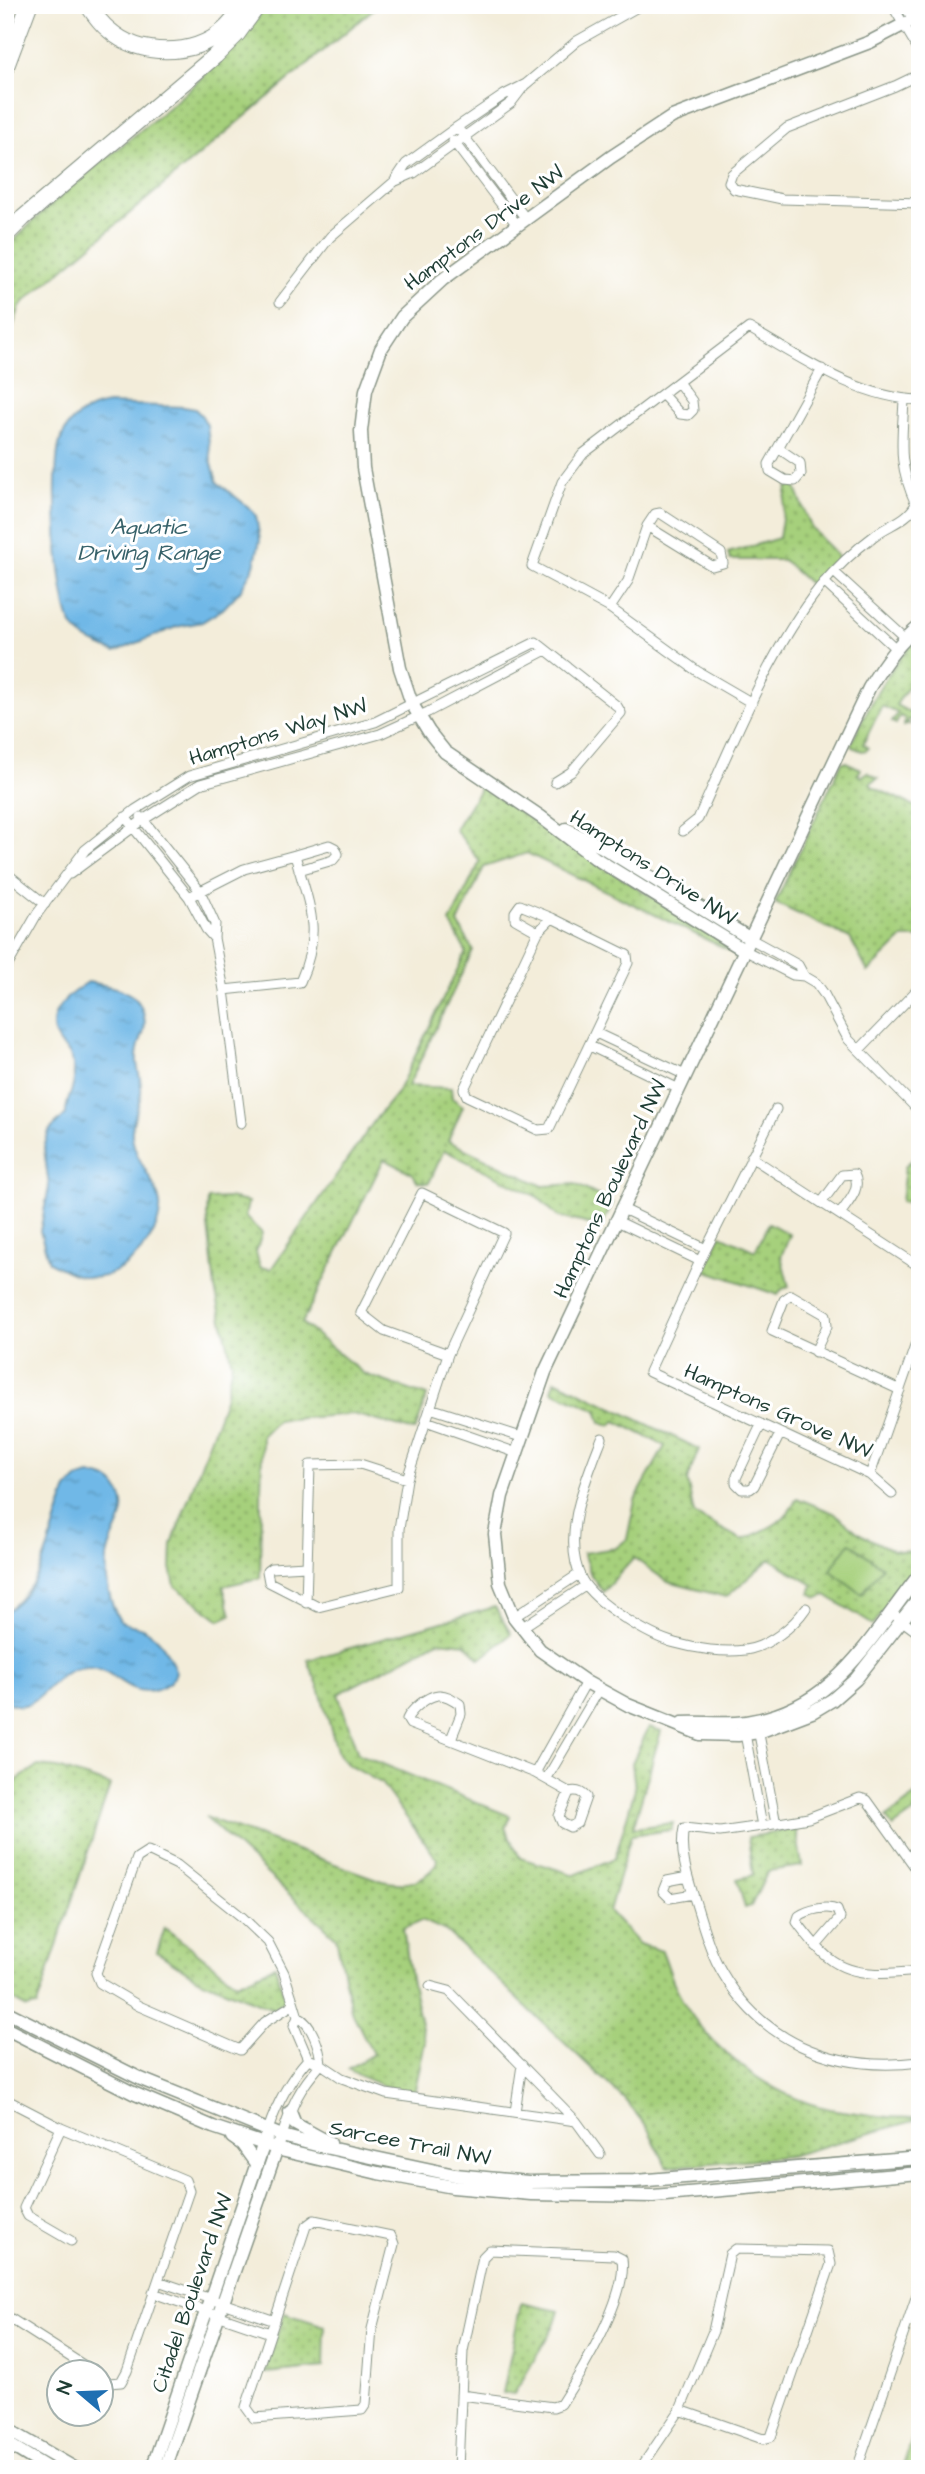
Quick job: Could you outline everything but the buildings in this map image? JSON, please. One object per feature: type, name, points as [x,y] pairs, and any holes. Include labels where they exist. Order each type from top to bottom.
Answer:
[{"type":"highway","points":[[5,69],[29,5]]},
{"type":"highway","points":[[88,5],[101,23],[121,38],[136,45],[164,50],[196,45],[211,39],[229,25],[244,5]]},
{"type":"highway","points":[[5,236],[215,56],[237,34],[258,5]]},
{"type":"street","points":[[394,182],[414,173],[511,103],[526,84],[578,41],[641,5]]},
{"type":"street","points":[[892,5],[914,23]]},
{"type":"street","points":[[904,5],[914,23],[920,52]]},
{"type":"street","name":"Hamptons Drive NW","points":[[746,944],[602,846],[541,817],[445,751],[429,732],[415,710],[400,668],[363,468],[361,431],[366,390],[381,349],[402,317],[442,280],[611,157],[672,117],[914,23]]},
{"type":"street","points":[[920,74],[787,128],[732,174],[729,182],[734,189],[782,199],[920,203]]},
{"type":"street","points":[[280,302],[330,237],[394,182],[406,164],[504,95],[526,84]]},
{"type":"street","points":[[457,127],[521,222]]},
{"type":"street","points":[[448,134],[521,222]]},
{"type":"street","points":[[752,703],[697,671],[610,608],[533,566],[562,482],[583,454],[749,328],[864,390],[904,400],[920,400]]},
{"type":"street","points":[[778,448],[822,369]]},
{"type":"street","points":[[662,394],[680,414],[688,415],[694,410],[692,401],[678,382]]},
{"type":"street","points":[[683,831],[698,819],[752,703],[799,614],[834,572],[873,536],[911,513],[916,504],[906,482],[901,460],[904,400]]},
{"type":"street","points":[[610,608],[628,582],[647,526],[655,514],[660,513],[721,553],[723,564],[712,566],[647,526]]},
{"type":"street","points":[[834,572],[905,637]]},
{"type":"street","points":[[824,582],[895,648]]},
{"type":"street","name":"Hamptons Boulevard NW","points":[[920,625],[895,648],[869,688],[615,1220],[545,1372],[502,1496],[495,1534],[500,1583],[518,1623],[540,1650],[599,1690],[645,1713],[700,1734],[751,1727],[812,1712],[832,1700],[856,1679],[911,1616],[920,1597]]},
{"type":"street","points":[[415,710],[536,642],[617,706],[621,713],[571,772],[555,782]]},
{"type":"street","points":[[415,710],[483,684],[546,650]]},
{"type":"street","points":[[477,673],[483,684]]},
{"type":"street","name":"Hamptons Way NW","points":[[5,970],[45,904],[85,850],[135,810],[189,776],[415,710]]},
{"type":"street","name":"Hamptons Way NW","points":[[63,879],[143,820],[200,784],[380,733],[415,710]]},
{"type":"street","points":[[267,754],[269,764]]},
{"type":"street","points":[[135,810],[200,891],[215,924],[214,938],[224,990],[241,1122]]},
{"type":"street","points":[[125,817],[189,897],[205,929],[214,938]]},
{"type":"street","points":[[189,897],[244,869],[329,845],[335,848],[338,854],[333,860],[299,870]]},
{"type":"street","points":[[224,990],[300,982],[310,959],[313,921],[295,855]]},
{"type":"street","points":[[5,872],[45,904]]},
{"type":"street","points":[[538,932],[517,922],[516,909],[523,905],[552,918],[627,955],[628,963],[550,1129],[538,1130],[467,1096],[464,1089],[538,932],[552,918]]},
{"type":"street","points":[[746,944],[798,965],[804,976],[816,983],[824,994],[843,1031],[920,1112]]},
{"type":"street","points":[[859,1050],[920,987]]},
{"type":"street","points":[[596,1033],[685,1075]]},
{"type":"street","points":[[590,1046],[679,1088]]},
{"type":"street","name":"Hamptons Grove NW","points":[[776,1109],[700,1261],[649,1372],[870,1475],[920,1332]]},
{"type":"street","points":[[751,1157],[918,1263]]},
{"type":"street","points":[[822,1202],[842,1175],[854,1174],[857,1177],[857,1189],[840,1214]]},
{"type":"street","points":[[306,1566],[271,1568],[266,1577],[269,1582],[318,1607],[399,1587],[399,1529],[407,1479],[448,1354],[504,1233],[422,1194],[361,1313],[384,1331],[448,1354]]},
{"type":"street","points":[[621,1208],[706,1249]]},
{"type":"street","points":[[615,1220],[700,1261]]},
{"type":"street","points":[[815,1352],[827,1326],[826,1315],[791,1295],[784,1300],[772,1331],[815,1352],[900,1390]]},
{"type":"street","points":[[430,1408],[522,1437]]},
{"type":"street","points":[[426,1421],[517,1453]]},
{"type":"street","points":[[761,1425],[736,1478],[741,1489],[754,1486],[780,1434]]},
{"type":"street","points":[[602,1438],[575,1515],[574,1541],[579,1574],[585,1586],[610,1609],[674,1643],[714,1650],[747,1650],[781,1635],[806,1608]]},
{"type":"street","points":[[306,1602],[310,1465],[360,1464],[407,1479]]},
{"type":"street","points":[[870,1475],[892,1494]]},
{"type":"street","points":[[518,1623],[579,1574]]},
{"type":"street","name":"Hamptons Boulevard NW","points":[[751,1727],[806,1703],[837,1679],[920,1574]]},
{"type":"street","points":[[518,1623],[585,1586]]},
{"type":"street","points":[[895,1606],[911,1616],[920,1634]]},
{"type":"street","points":[[535,1773],[586,1682]]},
{"type":"street","points":[[547,1778],[599,1690]]},
{"type":"street","points":[[451,1739],[461,1714],[460,1704],[444,1695],[436,1695],[410,1713],[407,1719],[410,1724],[547,1778],[569,1792]]},
{"type":"street","points":[[751,1727],[776,1824]]},
{"type":"street","points":[[751,1727],[762,1826]]},
{"type":"street","points":[[920,1874],[867,1800],[854,1799],[808,1818],[776,1824],[720,1832],[684,1828],[682,1837],[688,1877],[716,1962],[746,2007],[796,2044],[829,2058],[883,2066],[920,2062]]},
{"type":"street","points":[[294,2004],[265,2022],[240,2050],[139,2006],[100,1983],[96,1973],[137,1858],[148,1851],[177,1864],[268,1942],[284,1973],[294,2004],[298,2017],[294,2026],[309,2059],[342,2078],[386,2094],[576,2121]]},
{"type":"street","points":[[688,1877],[667,1881],[663,1891],[670,1898],[693,1894]]},
{"type":"street","points":[[816,1946],[840,1918],[837,1910],[832,1908],[804,1913],[799,1916],[797,1922],[816,1946],[832,1961],[875,1974],[920,1971]]},
{"type":"street","points":[[430,1986],[449,1991],[576,2121],[600,2154]]},
{"type":"street","name":"Sarcee Trail NW","points":[[5,2011],[141,2079],[282,2136],[455,2175],[528,2182],[635,2181],[920,2158]]},
{"type":"street","points":[[282,2136],[304,2083],[321,2064],[320,2051],[305,2020],[298,2017]]},
{"type":"street","name":"Sarcee Trail NW","points":[[5,2028],[134,2093],[263,2145],[378,2173],[428,2182],[531,2194],[653,2196],[920,2173]]},
{"type":"street","points":[[268,2130],[283,2093],[294,2075],[309,2059]]},
{"type":"street","points":[[515,2112],[522,2065]]},
{"type":"street","points":[[5,2099],[61,2127],[185,2180],[189,2191],[121,2382],[116,2382]]},
{"type":"street","points":[[290,2112],[295,2124],[349,2152]]},
{"type":"street","points":[[61,2127],[24,2208],[28,2216],[71,2241]]},
{"type":"street","points":[[223,2130],[242,2144],[257,2165]]},
{"type":"street","name":"Citadel Boulevard NW","points":[[165,2469],[268,2130]]},
{"type":"street","name":"Citadel Boulevard NW","points":[[152,2469],[282,2136]]},
{"type":"street","points":[[314,2220],[391,2236],[394,2244],[372,2329],[366,2404],[362,2410],[254,2418],[246,2407],[271,2333],[306,2226],[314,2220]]},
{"type":"street","points":[[640,2469],[680,2410],[713,2331],[730,2254],[736,2249],[828,2251],[831,2264],[771,2437],[763,2439],[680,2410]]},
{"type":"street","points":[[458,2469],[461,2395],[463,2351],[482,2257],[490,2250],[614,2255],[622,2259],[623,2267],[614,2303],[590,2358],[561,2404],[553,2407],[461,2395]]},
{"type":"street","points":[[158,2281],[271,2333]]},
{"type":"street","points":[[857,2469],[920,2286]]},
{"type":"street","points":[[153,2293],[275,2321]]},
{"type":"street","points":[[5,2315],[72,2358]]},
{"type":"street","points":[[5,2428],[59,2465],[76,2469]]},
{"type":"street","points":[[5,2442],[49,2469]]},
{"type":"green space","points":[[266,5],[378,5],[25,301],[20,307],[5,348],[5,251],[59,197],[206,74]]},
{"type":"green space","points":[[795,486],[811,527],[839,558],[812,586],[783,560],[730,560],[728,553],[779,538],[787,487]]},
{"type":"green space","points":[[920,636],[920,669],[896,705],[920,718],[920,725],[909,719],[907,723],[910,724],[904,726],[905,719],[900,716],[896,724],[892,722],[898,713],[882,706],[863,744],[867,750],[852,747],[865,714],[880,687]]},
{"type":"green space","points":[[842,762],[861,769],[858,775],[862,777],[867,772],[878,778],[870,783],[873,787],[920,809],[920,938],[903,938],[868,972],[850,938],[775,903]]},
{"type":"green space","points":[[479,786],[727,945],[728,950],[527,853],[484,867],[458,923],[473,950],[408,1086],[451,1088],[452,1098],[463,1106],[448,1141],[543,1186],[575,1184],[613,1203],[601,1227],[557,1216],[538,1197],[444,1150],[429,1183],[418,1182],[412,1173],[384,1159],[302,1323],[364,1374],[427,1396],[415,1431],[353,1414],[277,1420],[262,1435],[260,1578],[223,1586],[231,1615],[220,1620],[175,1586],[171,1568],[172,1544],[225,1399],[232,1363],[215,1289],[207,1216],[208,1199],[228,1198],[248,1202],[245,1217],[262,1233],[256,1252],[260,1267],[271,1269],[377,1117],[397,1093],[466,952],[450,922],[480,862],[455,829],[479,791]]},
{"type":"green space","points":[[920,1150],[920,1206],[901,1202],[905,1167]]},
{"type":"green space","points":[[769,1223],[790,1235],[781,1256],[789,1287],[782,1289],[778,1295],[704,1270],[721,1235],[755,1251]]},
{"type":"green space","points":[[555,1380],[699,1449],[687,1480],[694,1514],[742,1540],[781,1520],[797,1498],[834,1513],[860,1534],[892,1550],[920,1553],[920,1564],[873,1625],[826,1595],[818,1598],[810,1593],[813,1585],[770,1559],[726,1597],[668,1582],[634,1558],[603,1592],[591,1575],[583,1553],[616,1548],[627,1539],[635,1500],[665,1446],[616,1421],[610,1425],[601,1422],[597,1410],[552,1391]]},
{"type":"green space","points":[[850,1543],[882,1567],[862,1594],[830,1570]]},
{"type":"green space","points":[[495,1607],[511,1634],[480,1659],[466,1644],[438,1641],[338,1694],[358,1754],[510,1816],[505,1828],[520,1858],[575,1875],[615,1858],[635,1789],[632,1763],[649,1727],[661,1731],[633,1828],[673,1823],[671,1830],[631,1835],[609,1911],[639,1944],[662,1951],[677,1991],[692,2015],[707,2034],[743,2068],[786,2094],[808,2103],[830,2109],[920,2119],[789,2156],[667,2167],[647,2127],[625,2100],[446,1931],[422,1920],[403,1928],[425,2042],[414,2094],[364,2078],[348,2069],[373,2054],[351,2010],[336,1937],[205,1817],[382,1881],[406,1883],[425,1876],[437,1864],[437,1859],[381,1783],[347,1764],[338,1754],[308,1660]]},
{"type":"green space","points":[[38,1766],[57,1768],[110,1785],[37,2006],[27,2008],[5,1996],[5,1795],[17,1780]]},
{"type":"green space","points":[[920,1792],[920,1808],[893,1827],[886,1818]]},
{"type":"green space","points":[[796,1829],[802,1866],[768,1871],[751,1906],[745,1908],[737,1879],[753,1875],[748,1837]]},
{"type":"green space","points":[[165,1928],[237,1983],[275,1966],[285,1999],[273,2009],[198,1979],[157,1952]]},
{"type":"green space","points":[[521,2303],[559,2311],[553,2328],[514,2394],[503,2393]]},
{"type":"green space","points":[[284,2313],[325,2326],[324,2367],[265,2373]]},
{"type":"green space","points":[[920,2416],[920,2452],[914,2469],[902,2469]]},
{"type":"water","name":"Aquatic Driving Range","points":[[108,404],[195,409],[207,425],[211,460],[217,482],[252,510],[256,516],[260,540],[254,566],[240,591],[223,609],[202,622],[176,627],[115,652],[83,636],[74,628],[68,615],[60,567],[56,507],[57,457],[63,434],[78,416],[92,408]]},
{"type":"water","points":[[88,982],[117,988],[130,995],[136,999],[144,1014],[144,1029],[137,1054],[141,1093],[132,1135],[137,1153],[160,1204],[156,1228],[142,1250],[121,1268],[92,1278],[73,1274],[49,1262],[40,1231],[49,1187],[44,1148],[49,1131],[66,1114],[74,1082],[71,1057],[59,1043],[53,1024],[59,1007],[72,993]]},
{"type":"water","points":[[89,1475],[108,1479],[122,1498],[122,1515],[109,1549],[107,1567],[107,1583],[116,1614],[120,1621],[142,1628],[154,1636],[167,1653],[176,1672],[166,1685],[146,1691],[136,1690],[97,1668],[74,1669],[27,1704],[17,1705],[5,1701],[5,1612],[30,1588],[38,1573],[67,1489],[77,1479]]}]
